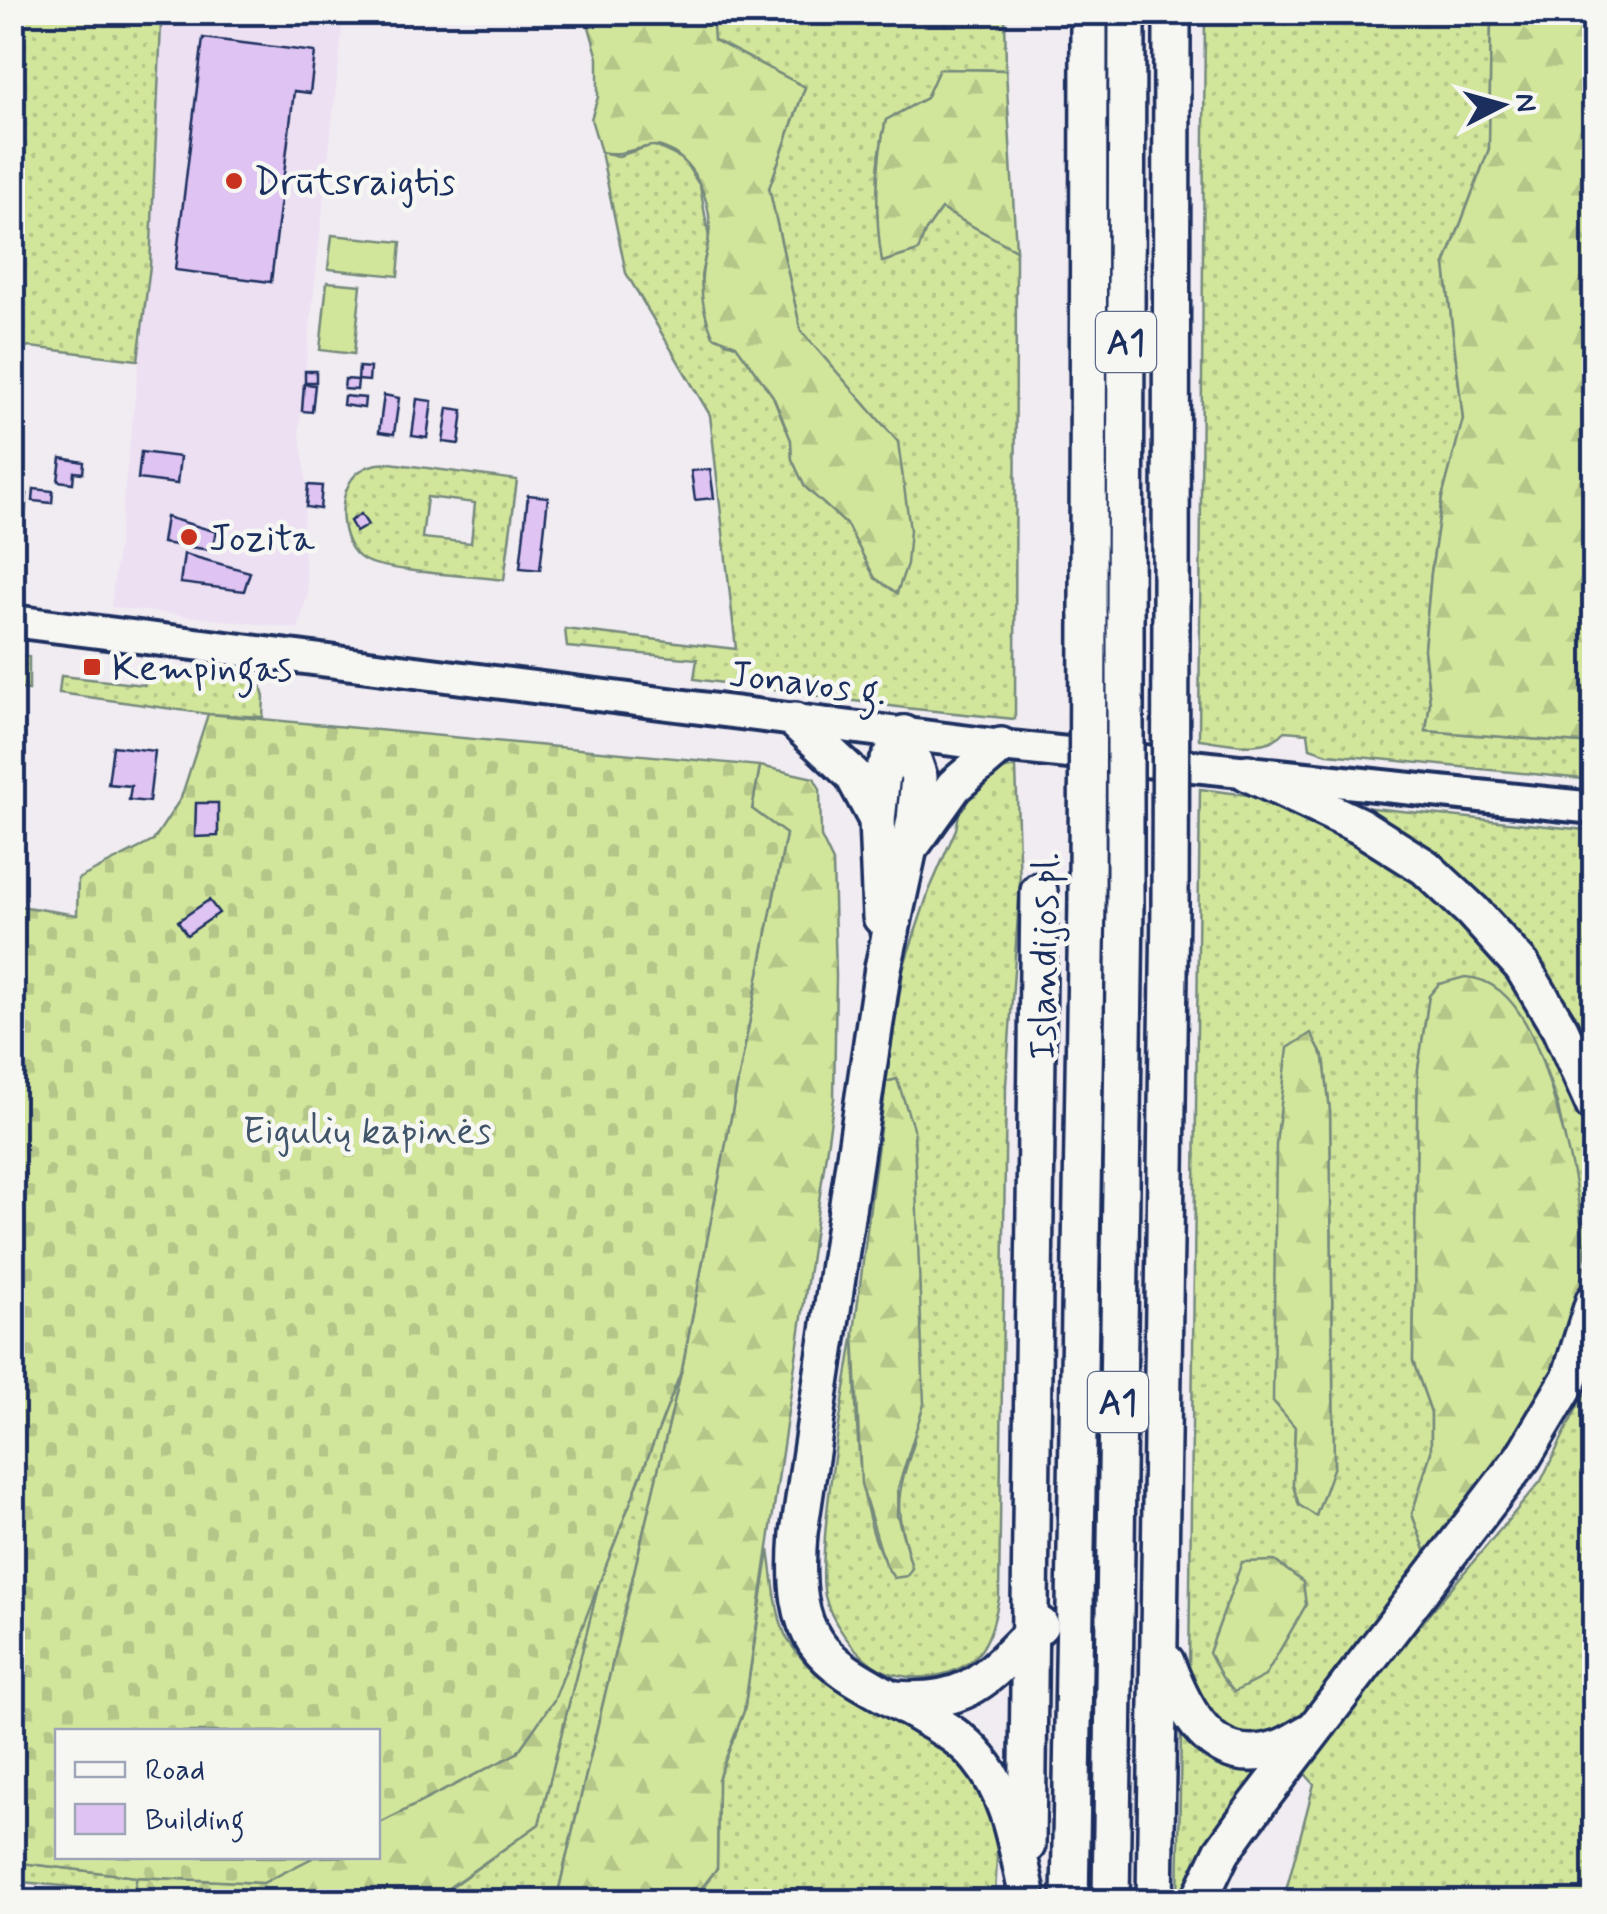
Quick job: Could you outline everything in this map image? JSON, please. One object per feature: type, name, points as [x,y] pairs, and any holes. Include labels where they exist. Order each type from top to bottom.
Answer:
[{"type":"highway","name":"Islandijos pl.","points":[[1070,1902],[1087,901],[1089,12]]},
{"type":"highway","name":"A1","points":[[1111,1902],[1125,903],[1127,12]]},
{"type":"highway","points":[[1156,1902],[1170,906],[1172,12]]},
{"type":"highway","points":[[795,720],[853,775],[877,820]]},
{"type":"highway","points":[[883,968],[877,820],[882,774],[904,734]]},
{"type":"highway","points":[[904,734],[920,776],[911,846],[883,968],[796,1572],[802,1620],[821,1650],[847,1676],[955,1735],[981,1761],[1010,1821],[1026,1895]]},
{"type":"highway","points":[[911,846],[954,786],[1001,746]]},
{"type":"highway","points":[[1248,774],[1360,826],[1424,866],[1522,966],[1560,1029],[1594,1105]]},
{"type":"highway","points":[[1026,1895],[1039,891]]},
{"type":"highway","points":[[1198,1902],[1222,1852],[1523,1457],[1570,1378],[1594,1301]]},
{"type":"highway","points":[[994,1669],[1008,1646],[1030,1564]]},
{"type":"highway","points":[[893,1699],[942,1699],[980,1683],[1075,1590]]},
{"type":"highway","points":[[1159,1645],[1184,1709],[1214,1740],[1232,1749],[1256,1752],[1277,1749],[1312,1731]]},
{"type":"main road","name":"Jonavos g.","points":[[12,622],[1001,746],[1594,808]]},
{"type":"shaded area","points":[[181,13],[344,13],[299,429],[307,484],[302,536],[308,593],[298,629],[111,607],[150,266],[161,24],[179,24]]},
{"type":"green space","points":[[13,12],[181,13],[180,24],[161,25],[150,266],[138,360],[13,345]]},
{"type":"green space","points":[[585,13],[712,13],[714,40],[805,87],[769,188],[801,331],[898,442],[910,530],[907,564],[897,593],[875,578],[847,525],[805,487],[773,396],[736,345],[713,336],[702,290],[708,210],[692,171],[661,147],[601,152],[591,119],[598,97],[598,58]]},
{"type":"green space","points":[[712,13],[1005,13],[1006,70],[940,69],[926,98],[886,120],[878,173],[878,209],[883,262],[918,251],[941,209],[1016,250],[1015,719],[694,679],[697,659],[567,647],[565,629],[736,649],[710,415],[626,273],[601,152],[619,156],[653,145],[683,159],[700,186],[709,238],[701,276],[707,322],[725,342],[736,345],[773,396],[791,440],[792,459],[805,486],[847,525],[875,578],[897,592],[898,442],[801,331],[769,188],[805,87],[713,39]]},
{"type":"green space","points":[[1205,13],[1488,13],[1489,149],[1445,265],[1463,419],[1442,498],[1431,573],[1424,649],[1430,702],[1426,731],[1594,744],[1594,780],[1328,754],[1310,748],[1308,733],[1285,731],[1277,738],[1256,744],[1199,739]]},
{"type":"green space","points":[[1488,13],[1594,13],[1594,744],[1426,731],[1430,702],[1424,649],[1431,573],[1442,498],[1463,419],[1445,265],[1489,149]]},
{"type":"green space","points":[[939,69],[1006,70],[1016,250],[941,209],[918,251],[882,262],[877,191],[886,120],[926,98]]},
{"type":"green space","points":[[332,235],[401,242],[398,276],[328,269]]},
{"type":"green space","points":[[327,282],[361,285],[354,354],[320,350]]},
{"type":"green space","points":[[390,463],[517,480],[504,580],[391,568],[355,553],[348,543],[342,517],[346,490],[360,471]],"holes":[[[427,497],[475,503],[471,543],[422,538]]]},
{"type":"green space","points":[[12,651],[29,657],[29,690],[13,688]]},
{"type":"green space","points":[[202,670],[250,675],[260,681],[263,717],[208,714],[59,693],[61,676],[144,685],[149,673]]},
{"type":"green space","name":"Eigulių kapinės","points":[[208,714],[760,766],[752,809],[786,834],[682,1369],[554,1700],[517,1753],[380,1823],[380,1729],[55,1729],[55,1859],[310,1859],[263,1883],[137,1877],[13,1862],[13,905],[77,915],[78,879],[153,841],[181,798]]},
{"type":"green space","points":[[760,766],[814,778],[820,789],[821,837],[833,862],[834,1099],[744,1711],[718,1779],[717,1868],[692,1901],[556,1902],[682,1369],[786,834],[752,809]]},
{"type":"green space","points":[[1016,767],[1020,886],[1006,1085],[999,1598],[989,1635],[978,1654],[942,1675],[912,1677],[872,1664],[837,1625],[823,1582],[827,1510],[854,1332],[859,1459],[870,1524],[894,1578],[912,1568],[899,1505],[914,1443],[897,1079],[886,1082],[904,965],[960,809],[991,772]]},
{"type":"green space","points":[[1200,789],[1280,799],[1358,841],[1466,923],[1512,970],[1570,1076],[1587,1132],[1593,1196],[1585,1259],[1557,1103],[1540,1054],[1439,984],[1429,996],[1418,1069],[1413,1361],[1431,1412],[1431,1452],[1412,1514],[1427,1555],[1306,1715],[1286,1728],[1249,1736],[1217,1723],[1204,1709],[1189,1668]],"holes":[[[1324,1058],[1330,1111],[1334,1466],[1299,1505],[1293,1485],[1295,1427]]]},
{"type":"green space","points":[[1353,806],[1594,831],[1594,1077],[1556,1003]]},
{"type":"green space","points":[[1465,977],[1480,980],[1505,995],[1537,1047],[1569,1157],[1584,1255],[1570,1325],[1545,1395],[1505,1457],[1427,1555],[1412,1514],[1431,1452],[1431,1412],[1413,1361],[1418,1069],[1429,996],[1439,984]]},
{"type":"green space","points":[[1311,1033],[1324,1058],[1330,1111],[1334,1466],[1316,1516],[1299,1505],[1293,1485],[1295,1427],[1273,1401],[1276,1144],[1288,1048]]},
{"type":"green space","points":[[897,1079],[914,1131],[924,1404],[898,1488],[897,1515],[912,1568],[907,1576],[894,1578],[885,1564],[861,1484],[854,1332],[886,1082]]},
{"type":"green space","points":[[682,1369],[556,1901],[430,1902],[539,1824],[599,1583]]},
{"type":"green space","points":[[1594,1373],[1594,1901],[1283,1902],[1314,1784],[1300,1768],[1541,1481]]},
{"type":"green space","points":[[769,1550],[781,1621],[788,1640],[802,1659],[851,1697],[940,1742],[973,1775],[988,1802],[996,1832],[995,1901],[692,1902],[717,1868],[718,1779],[744,1711]]},
{"type":"green space","points":[[1275,1561],[1303,1582],[1306,1605],[1265,1676],[1234,1692],[1209,1653],[1242,1562]]},
{"type":"green space","points":[[599,1583],[539,1824],[430,1901],[195,1902],[133,1894],[137,1877],[263,1883],[310,1859],[380,1859],[380,1823],[517,1753],[554,1700]]},
{"type":"green space","points":[[1181,1731],[1273,1761],[1187,1901],[1178,1902]]},
{"type":"green space","points":[[13,1862],[137,1877],[134,1894],[195,1901],[131,1901],[132,1893],[13,1881]]},
{"type":"building","name":"Drūtsraigtis","points":[[203,38],[315,52],[310,93],[294,91],[271,282],[175,270]]},
{"type":"building","points":[[359,367],[370,368],[369,381],[358,380]]},
{"type":"building","points":[[305,371],[316,371],[316,382],[305,382]]},
{"type":"building","points":[[345,379],[358,380],[357,390],[344,389]]},
{"type":"building","points":[[304,384],[315,385],[312,412],[302,411]]},
{"type":"building","points":[[384,395],[399,398],[394,434],[379,432]]},
{"type":"building","points":[[344,396],[365,398],[364,408],[343,405]]},
{"type":"building","points":[[417,399],[432,401],[427,438],[412,436]]},
{"type":"building","points":[[448,408],[463,410],[459,444],[443,442]]},
{"type":"building","points":[[141,452],[180,457],[177,484],[138,479]]},
{"type":"building","points":[[61,458],[84,462],[83,473],[74,472],[73,483],[58,481]]},
{"type":"building","points":[[710,469],[714,498],[695,500],[691,471]]},
{"type":"building","points":[[308,485],[322,486],[320,509],[306,507]]},
{"type":"building","points":[[34,489],[53,491],[52,503],[33,501]]},
{"type":"building","points":[[12,492],[27,494],[24,521],[12,520]]},
{"type":"building","points":[[528,495],[548,497],[540,570],[520,568]]},
{"type":"building","points":[[361,514],[368,525],[356,532],[350,521]]},
{"type":"building","name":"Jozita","points":[[166,517],[217,532],[211,550],[162,543]]},
{"type":"building","points":[[184,554],[250,572],[244,591],[180,583]]},
{"type":"building","points":[[113,746],[155,751],[149,802],[129,800],[131,786],[108,784]]},
{"type":"building","points":[[12,787],[21,789],[16,817],[12,817]]},
{"type":"building","points":[[196,803],[218,803],[218,836],[195,837]]},
{"type":"building","points":[[209,900],[219,913],[187,935],[178,921]]},
{"type":"place","name":"Drūtsraigtis","points":[[234,181]]},
{"type":"place","name":"Jozita","points":[[189,537]]},
{"type":"place","name":"Kempingas","points":[[92,667]]}]
